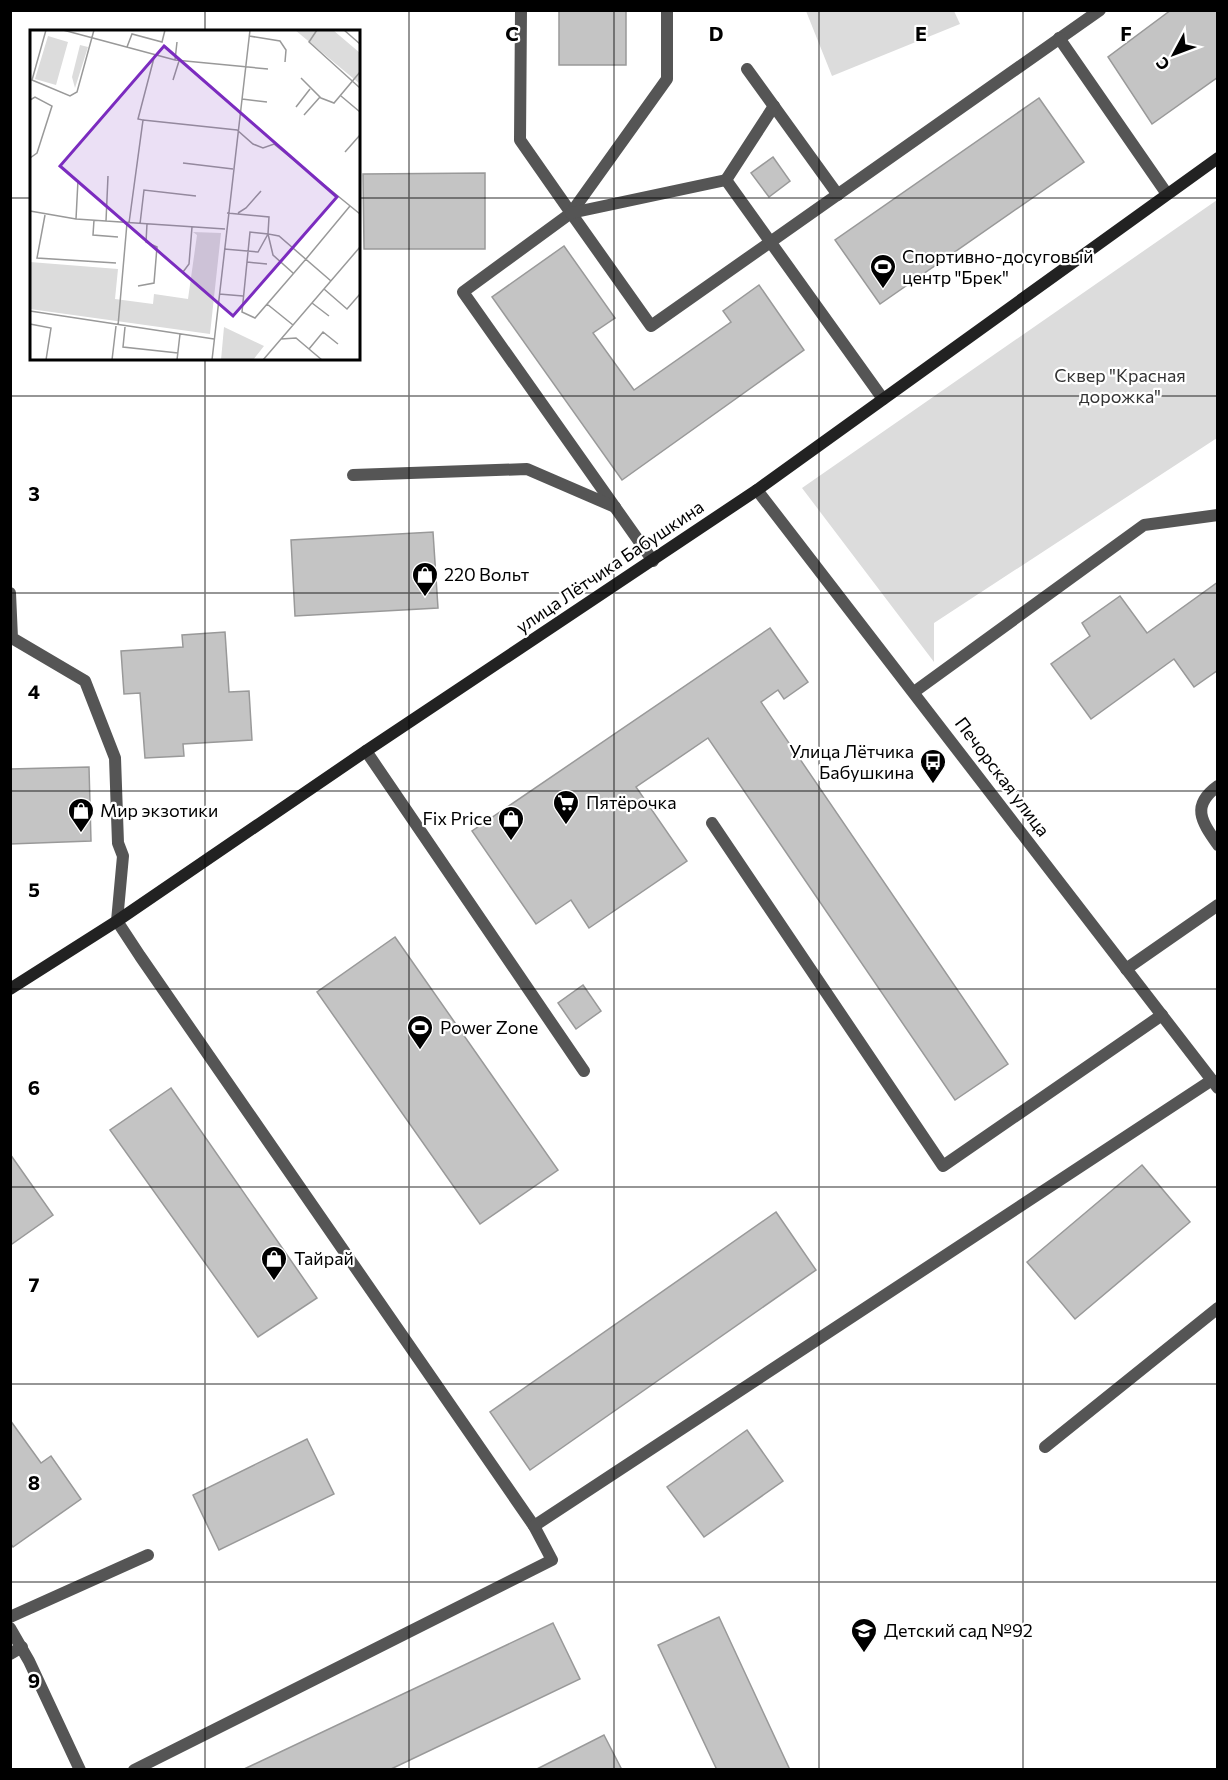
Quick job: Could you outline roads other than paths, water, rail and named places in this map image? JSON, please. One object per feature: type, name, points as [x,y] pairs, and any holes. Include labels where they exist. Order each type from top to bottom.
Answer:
[{"type":"main road","name":"улица Лётчика Бабушкина","points":[[10,989],[117,921],[366,751],[757,490],[1218,158]]},
{"type":"street","points":[[521,10],[520,140],[651,326],[1100,10]]},
{"type":"street","points":[[653,561],[463,292],[571,213],[667,79],[667,10]]},
{"type":"street","points":[[1059,39],[1167,194]]},
{"type":"street","points":[[747,69],[838,195]]},
{"type":"street","points":[[571,213],[726,180],[774,106]]},
{"type":"street","points":[[726,180],[883,399]]},
{"type":"street","points":[[353,475],[527,469],[616,508]]},
{"type":"street","name":"Печорская улица","points":[[757,490],[1215,1084]]},
{"type":"street","points":[[914,692],[1144,525],[1218,515]]},
{"type":"street","points":[[10,592],[12,638],[85,681],[116,758],[117,843],[123,856],[117,921],[534,1526],[552,1560],[134,1770]]},
{"type":"street","points":[[366,751],[584,1071]]},
{"type":"street","points":[[1218,786],[1206,795],[1200,810],[1203,824],[1218,844]]},
{"type":"street","points":[[712,823],[943,1166],[1162,1015]]},
{"type":"street","points":[[1126,969],[1218,905]]},
{"type":"street","points":[[534,1526],[1215,1084]]},
{"type":"street","points":[[1045,1447],[1218,1308]]},
{"type":"street","points":[[10,1617],[147,1555]]},
{"type":"street","points":[[10,1628],[80,1770]]},
{"type":"street","points":[[10,1654],[21,1647]]},
{"type":"place","name":"Спортивно-досуговый центр \"Брек\"","points":[[883,290]]},
{"type":"place","name":"220 Вольт","points":[[425,598]]},
{"type":"place","name":"Улица Лётчика Бабушкина","points":[[933,785]]},
{"type":"place","name":"Пятёрочка","points":[[566,826]]},
{"type":"place","name":"Мир экзотики","points":[[81,834]]},
{"type":"place","name":"Fix Price","points":[[511,842]]},
{"type":"place","name":"Power Zone","points":[[420,1051]]},
{"type":"place","name":"Тайрай","points":[[274,1282]]},
{"type":"place","name":"Детский сад №92","points":[[864,1654]]},
{"type":"park label","name":"Сквер \"Красная дорожка\"","points":[[1120,386]]}]
